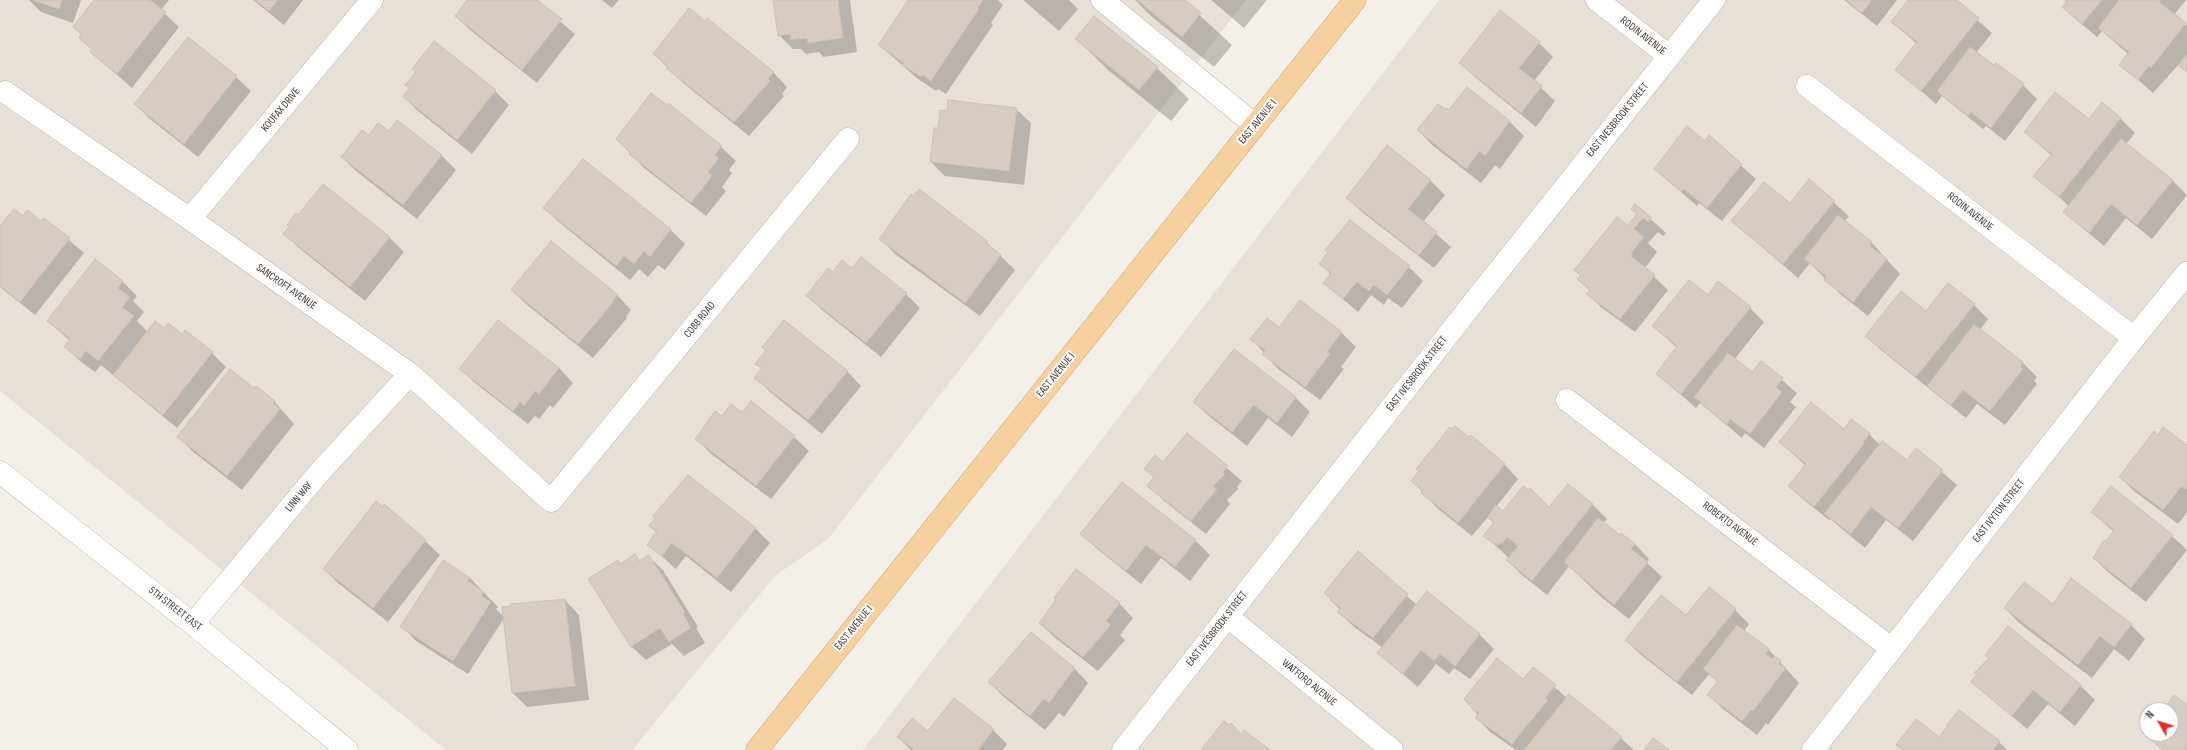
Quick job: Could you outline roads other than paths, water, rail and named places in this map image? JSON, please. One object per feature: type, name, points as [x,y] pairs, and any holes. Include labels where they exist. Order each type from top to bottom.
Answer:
[{"type":"main road","name":"EAST AVENUE I","points":[[757,750],[1355,0]]},
{"type":"street","name":"KOUFAX DRIVE","points":[[190,219],[372,0]]},
{"type":"street","points":[[1102,0],[1255,125]]},
{"type":"street","name":"RODIN AVENUE","points":[[1597,0],[1669,56]]},
{"type":"street","name":"EAST IVESBROOK STREET","points":[[1123,750],[1226,616],[1714,0]]},
{"type":"street","name":"RODIN AVENUE","points":[[1807,86],[2134,338]]},
{"type":"street","name":"SANCROFT AVENUE","points":[[5,92],[190,219],[410,374],[551,501]]},
{"type":"street","name":"COBB ROAD","points":[[551,501],[848,139]]},
{"type":"street","name":"EAST IVYTON STREET","points":[[1813,750],[2134,338],[2187,273]]},
{"type":"street","name":"LINN WAY","points":[[193,624],[318,474],[410,374]]},
{"type":"street","name":"ROBERTO AVENUE","points":[[1567,400],[1892,648]]},
{"type":"street","name":"5TH STREET EAST","points":[[0,472],[193,624],[347,750]]},
{"type":"street","name":"WATFORD AVENUE","points":[[1226,616],[1392,750]]}]
